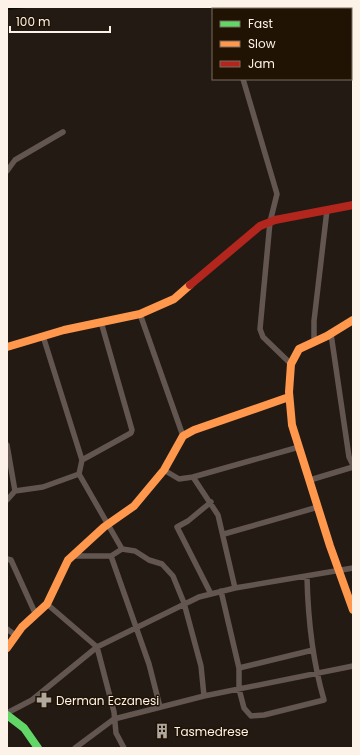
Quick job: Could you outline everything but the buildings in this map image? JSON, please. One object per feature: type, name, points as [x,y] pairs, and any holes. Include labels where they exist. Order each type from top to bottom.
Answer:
[{"type":"street","points":[[243,80],[277,194],[270,222],[260,329],[263,337],[291,364]]},
{"type":"street","points":[[7,171],[15,160],[63,132]]},
{"type":"street","points":[[7,347],[44,336],[140,314],[174,299],[192,286],[230,250],[260,226],[270,222],[353,205]]},
{"type":"street","points":[[314,342],[314,321],[327,210]]},
{"type":"street","points":[[140,314],[183,436]]},
{"type":"street","points":[[353,320],[331,334],[299,350],[291,364],[289,397],[292,425],[353,610]]},
{"type":"street","points":[[82,460],[131,433],[132,430],[101,322]]},
{"type":"street","points":[[310,480],[353,466],[331,334]]},
{"type":"street","points":[[44,336],[82,460],[79,474],[122,549]]},
{"type":"street","points":[[7,648],[15,635],[47,604],[58,586],[68,560],[108,524],[134,506],[164,470],[183,436],[194,430],[289,397]]},
{"type":"street","points":[[7,445],[15,491]]},
{"type":"street","points":[[164,470],[179,479],[193,477],[299,447]]},
{"type":"street","points":[[7,500],[15,491],[44,487],[79,474]]},
{"type":"street","points":[[193,477],[218,514],[224,534],[235,588]]},
{"type":"street","points":[[211,502],[188,521],[177,527],[211,594]]},
{"type":"street","points":[[224,534],[318,507]]},
{"type":"street","points":[[72,556],[111,556],[122,549],[135,551],[144,558],[162,564],[174,576],[184,603],[201,666],[204,696]]},
{"type":"street","points":[[111,556],[149,664],[160,707]]},
{"type":"street","points":[[7,559],[11,560],[36,615]]},
{"type":"street","points":[[38,748],[24,728],[7,714],[32,700],[97,647],[184,603],[211,594],[235,588],[353,568]]},
{"type":"street","points":[[221,591],[239,668],[239,689],[244,708],[247,713],[252,716],[264,715],[324,700],[316,673],[309,622],[307,577]]},
{"type":"street","points":[[47,604],[97,647],[116,733],[124,748]]},
{"type":"street","points":[[7,629],[15,635]]},
{"type":"street","points":[[239,668],[313,650]]},
{"type":"street","points":[[75,748],[114,719],[204,696],[353,666]]},
{"type":"waterway","points":[[7,9],[26,7]]},
{"type":"traffic: fast","points":[[7,715],[24,728],[38,748]]},
{"type":"traffic: slow","points":[[7,347],[64,330],[140,314],[174,299],[190,285]]},
{"type":"traffic: slow","points":[[353,320],[327,336],[299,349],[291,364],[289,392],[292,425],[330,546],[353,610]]},
{"type":"traffic: slow","points":[[7,648],[22,627],[47,604],[68,560],[104,527],[134,506],[164,470],[183,436],[194,430],[289,397]]},
{"type":"traffic: jam","points":[[190,285],[260,226],[275,220],[353,205]]},
{"type":"place","name":"Derman Eczanesi","points":[[44,700]]},
{"type":"place","name":"Tasmedrese","points":[[162,731]]}]
